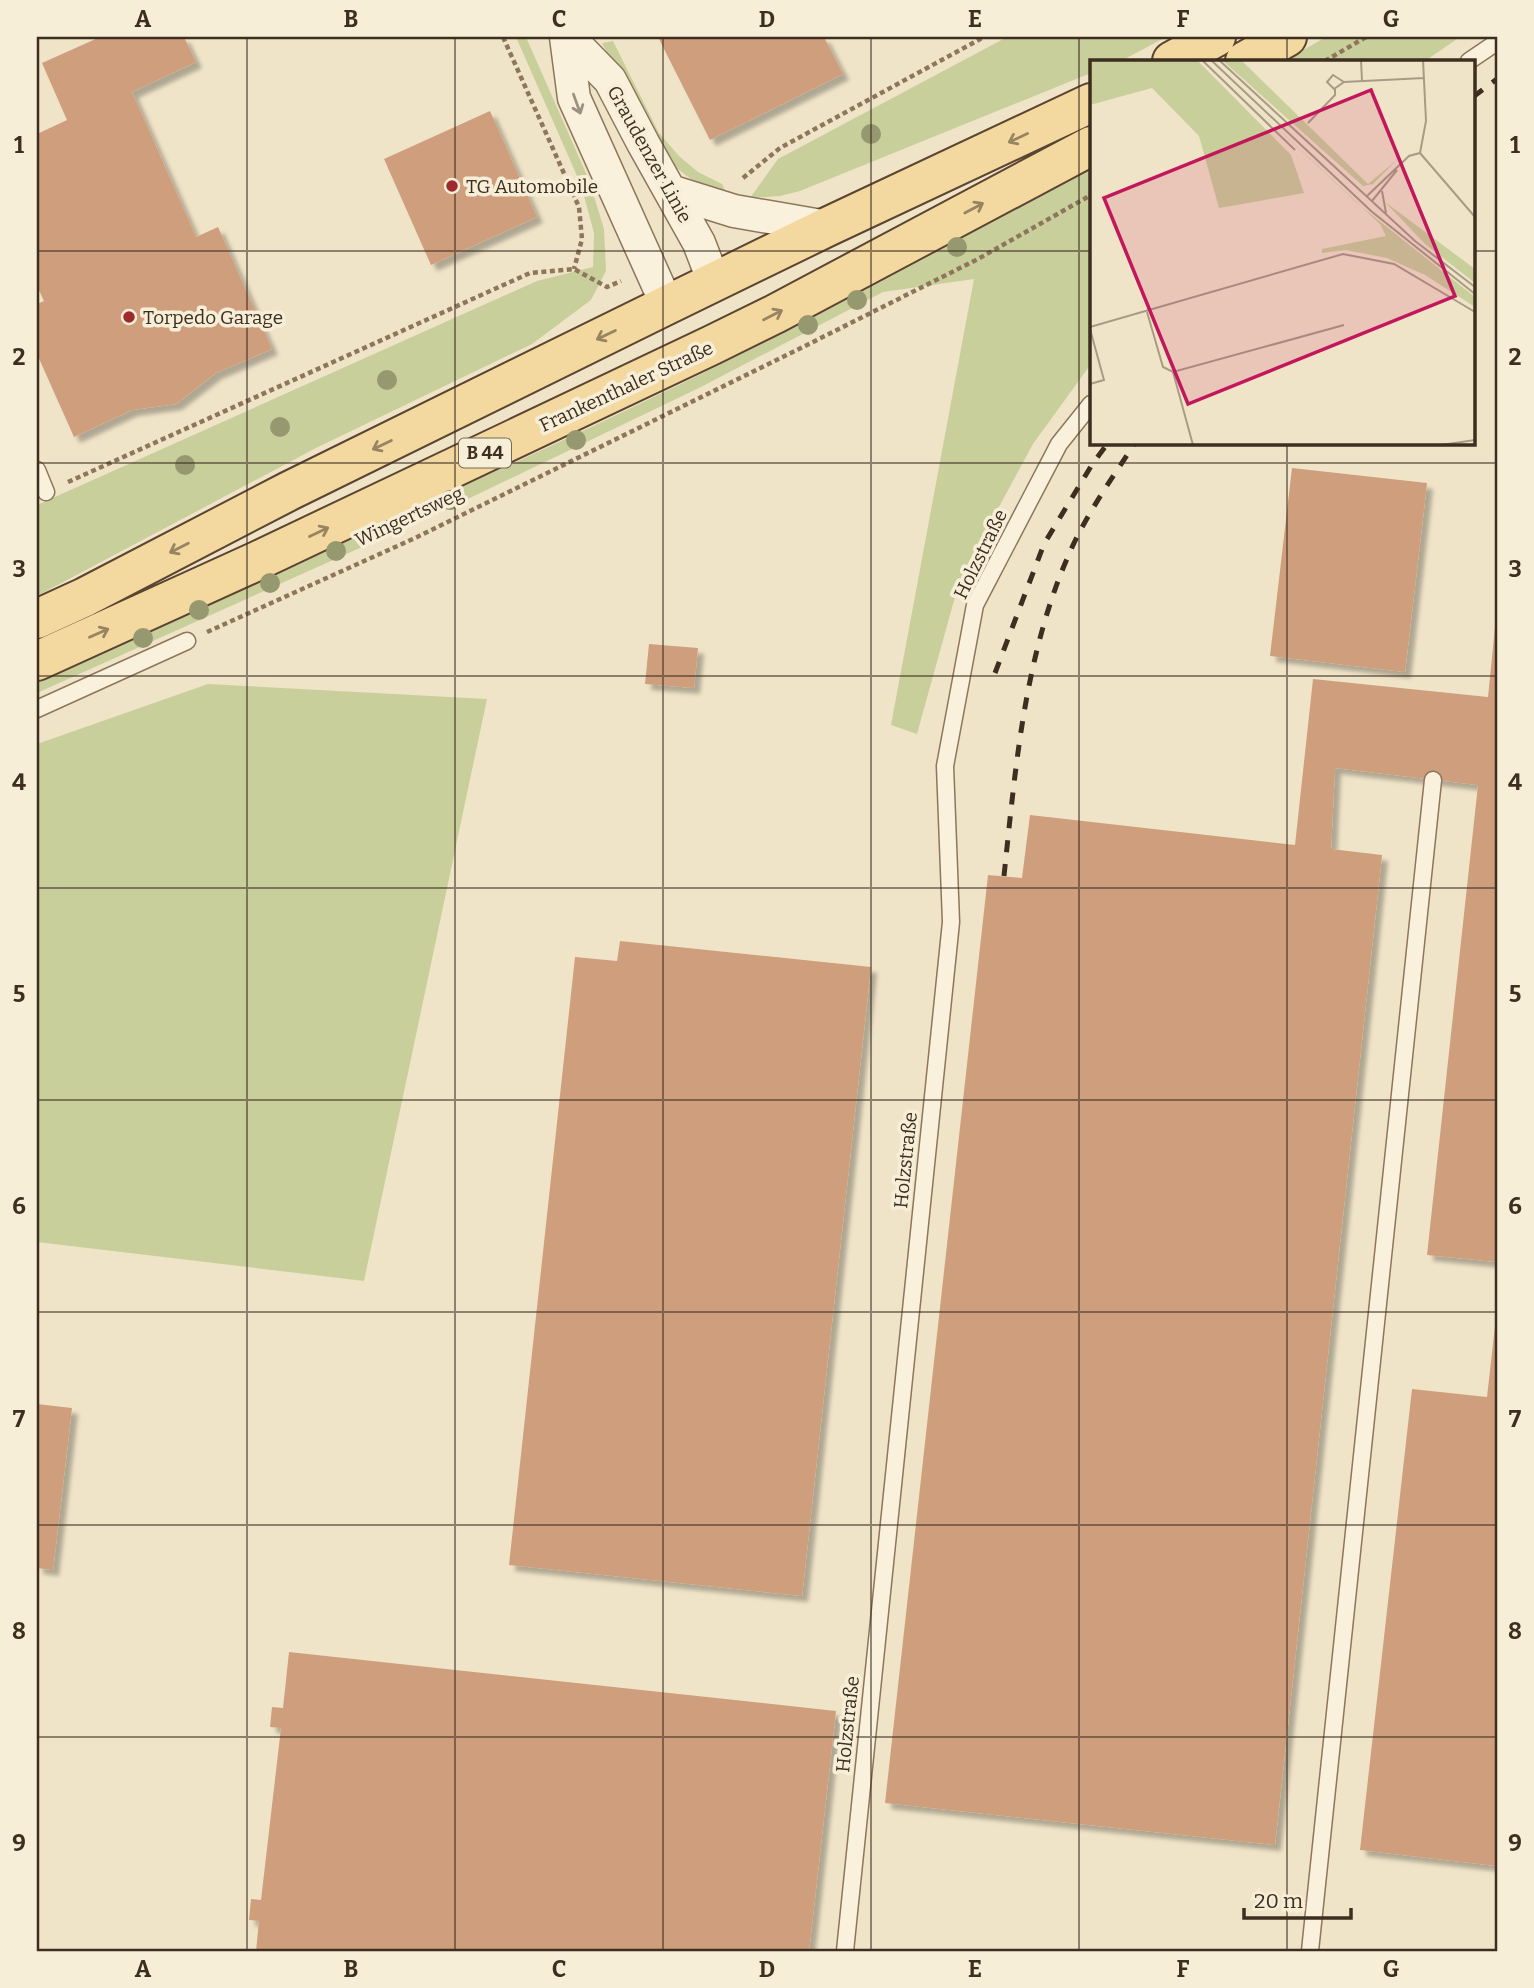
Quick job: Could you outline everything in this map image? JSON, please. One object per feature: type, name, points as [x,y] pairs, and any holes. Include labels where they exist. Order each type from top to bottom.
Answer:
[{"type":"main road","points":[[1174,60],[1216,37]]},
{"type":"main road","points":[[1247,60],[1287,37]]},
{"type":"main road","name":"B 44","points":[[37,619],[85,597],[289,491],[667,305],[1090,103]]},
{"type":"main road","name":"Frankenthaler Straße","points":[[37,662],[270,555],[712,345],[787,308],[1090,147]]},
{"type":"main road","points":[[712,345],[714,282]]},
{"type":"main road","points":[[667,305],[712,345]]},
{"type":"street","name":"Graudenzer Linie","points":[[567,37],[610,80],[699,243],[714,282]]},
{"type":"street","name":"Graudenzer Linie","points":[[567,37],[574,98],[667,305]]},
{"type":"street","points":[[670,191],[734,211],[827,227]]},
{"type":"lane","points":[[1470,60],[1497,42]]},
{"type":"lane","name":"Holzstraße","points":[[845,1951],[951,922],[945,766],[975,604],[1059,444],[1090,405]]},
{"type":"lane","points":[[37,470],[46,492]]},
{"type":"lane","points":[[37,709],[187,641]]},
{"type":"lane","points":[[1310,1951],[1433,780]]},
{"type":"path","points":[[503,37],[579,207],[582,239],[574,269]]},
{"type":"path","points":[[734,211],[742,179],[780,148],[984,37]]},
{"type":"path","points":[[1327,60],[1366,37]]},
{"type":"path","name":"Wingertsweg","points":[[187,641],[415,538],[795,351],[978,259],[1090,196]]},
{"type":"path","points":[[46,492],[530,273],[574,269],[607,287],[649,267]]},
{"type":"green space","points":[[516,37],[526,37],[589,180],[604,229],[606,271],[591,300],[532,344],[316,448],[37,596],[37,505],[537,281],[593,267],[594,233],[581,185]]},
{"type":"green space","points":[[1007,37],[1166,37],[1123,60],[1090,60],[1090,73],[800,191],[780,196],[750,198],[778,159]]},
{"type":"green space","points":[[1326,37],[1460,37],[1426,60],[1286,60]]},
{"type":"green space","points":[[613,41],[659,133],[679,156],[698,172],[722,184],[727,194],[696,182],[679,170],[651,138],[629,100],[602,43]]},
{"type":"green space","points":[[1090,169],[1090,365],[1033,444],[960,579],[917,734],[891,725],[974,279],[883,292],[701,387],[447,509],[37,693],[37,678],[449,493],[613,416],[894,275]]},
{"type":"green space","points":[[208,684],[487,699],[364,1281],[37,1242],[37,744]]},
{"type":"building","points":[[100,37],[184,37],[196,62],[132,92],[196,237],[218,227],[272,349],[216,373],[176,404],[132,410],[74,437],[37,354],[37,304],[44,301],[37,286],[37,134],[67,120],[42,63]]},
{"type":"building","points":[[658,37],[824,37],[843,74],[710,140]]},
{"type":"building","points":[[490,111],[537,217],[431,265],[384,159]]},
{"type":"building","points":[[1292,468],[1427,483],[1405,672],[1270,656]]},
{"type":"building","points":[[1495,627],[1497,1262],[1427,1255],[1478,785],[1335,768],[1331,849],[1382,855],[1275,1845],[885,1803],[988,875],[1022,878],[1030,815],[1295,845],[1313,679],[1488,697]]},
{"type":"building","points":[[649,644],[698,648],[694,688],[645,684]]},
{"type":"building","points":[[620,941],[871,967],[802,1596],[509,1565],[575,957],[617,961]]},
{"type":"building","points":[[1495,1326],[1497,1866],[1360,1850],[1412,1389],[1487,1397]]},
{"type":"building","points":[[37,1404],[72,1408],[53,1570],[37,1568]]},
{"type":"building","points":[[289,1652],[836,1711],[809,1951],[256,1951],[259,1921],[249,1920],[251,1899],[261,1900],[281,1728],[270,1727],[272,1707],[283,1708]]},
{"type":"railway","points":[[1474,96],[1497,79]]},
{"type":"railway","points":[[995,673],[1044,544],[1107,444]]},
{"type":"railway","points":[[1004,876],[1025,706],[1044,623],[1074,543],[1095,504],[1134,444]]},
{"type":"place","name":"TG Automobile","points":[[452,186]]},
{"type":"place","name":"Torpedo Garage","points":[[129,317]]}]
